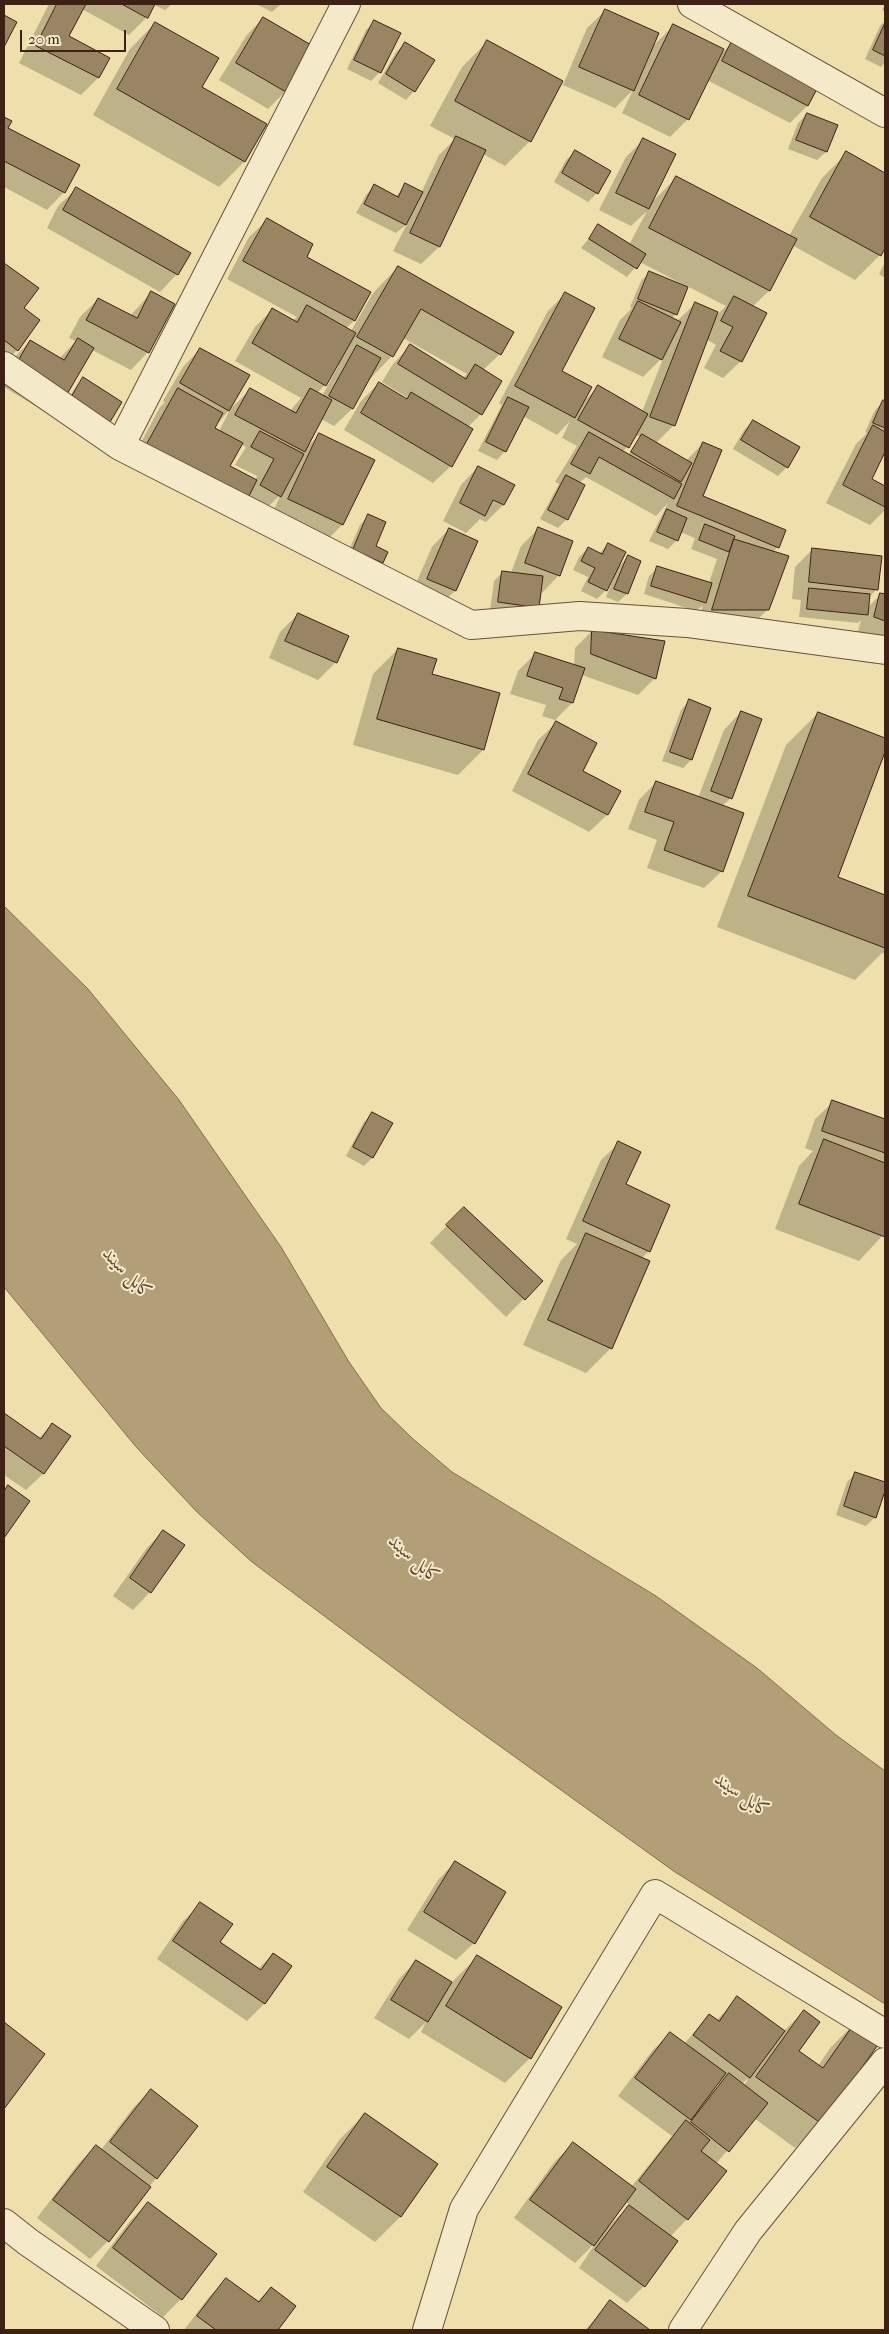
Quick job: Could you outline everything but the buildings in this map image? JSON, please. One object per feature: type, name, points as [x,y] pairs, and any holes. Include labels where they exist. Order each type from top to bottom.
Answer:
[{"type":"street","points":[[120,446],[346,4]]},
{"type":"street","points":[[692,4],[885,113]]},
{"type":"street","points":[[4,366],[120,446],[471,625],[580,616],[687,623],[885,650]]},
{"type":"street","points":[[427,2330],[464,2209],[655,1894],[885,2034]]},
{"type":"street","points":[[683,2330],[748,2231],[885,2062]]},
{"type":"street","points":[[4,2223],[28,2242],[155,2330]]},
{"type":"water","name":"کابل سيند","points":[[4,906],[88,989],[179,1100],[281,1247],[349,1362],[381,1408],[412,1438],[452,1472],[656,1596],[757,1668],[836,1735],[885,1771],[885,2004],[675,1872],[458,1716],[252,1562],[197,1512],[137,1448],[4,1287]]}]
